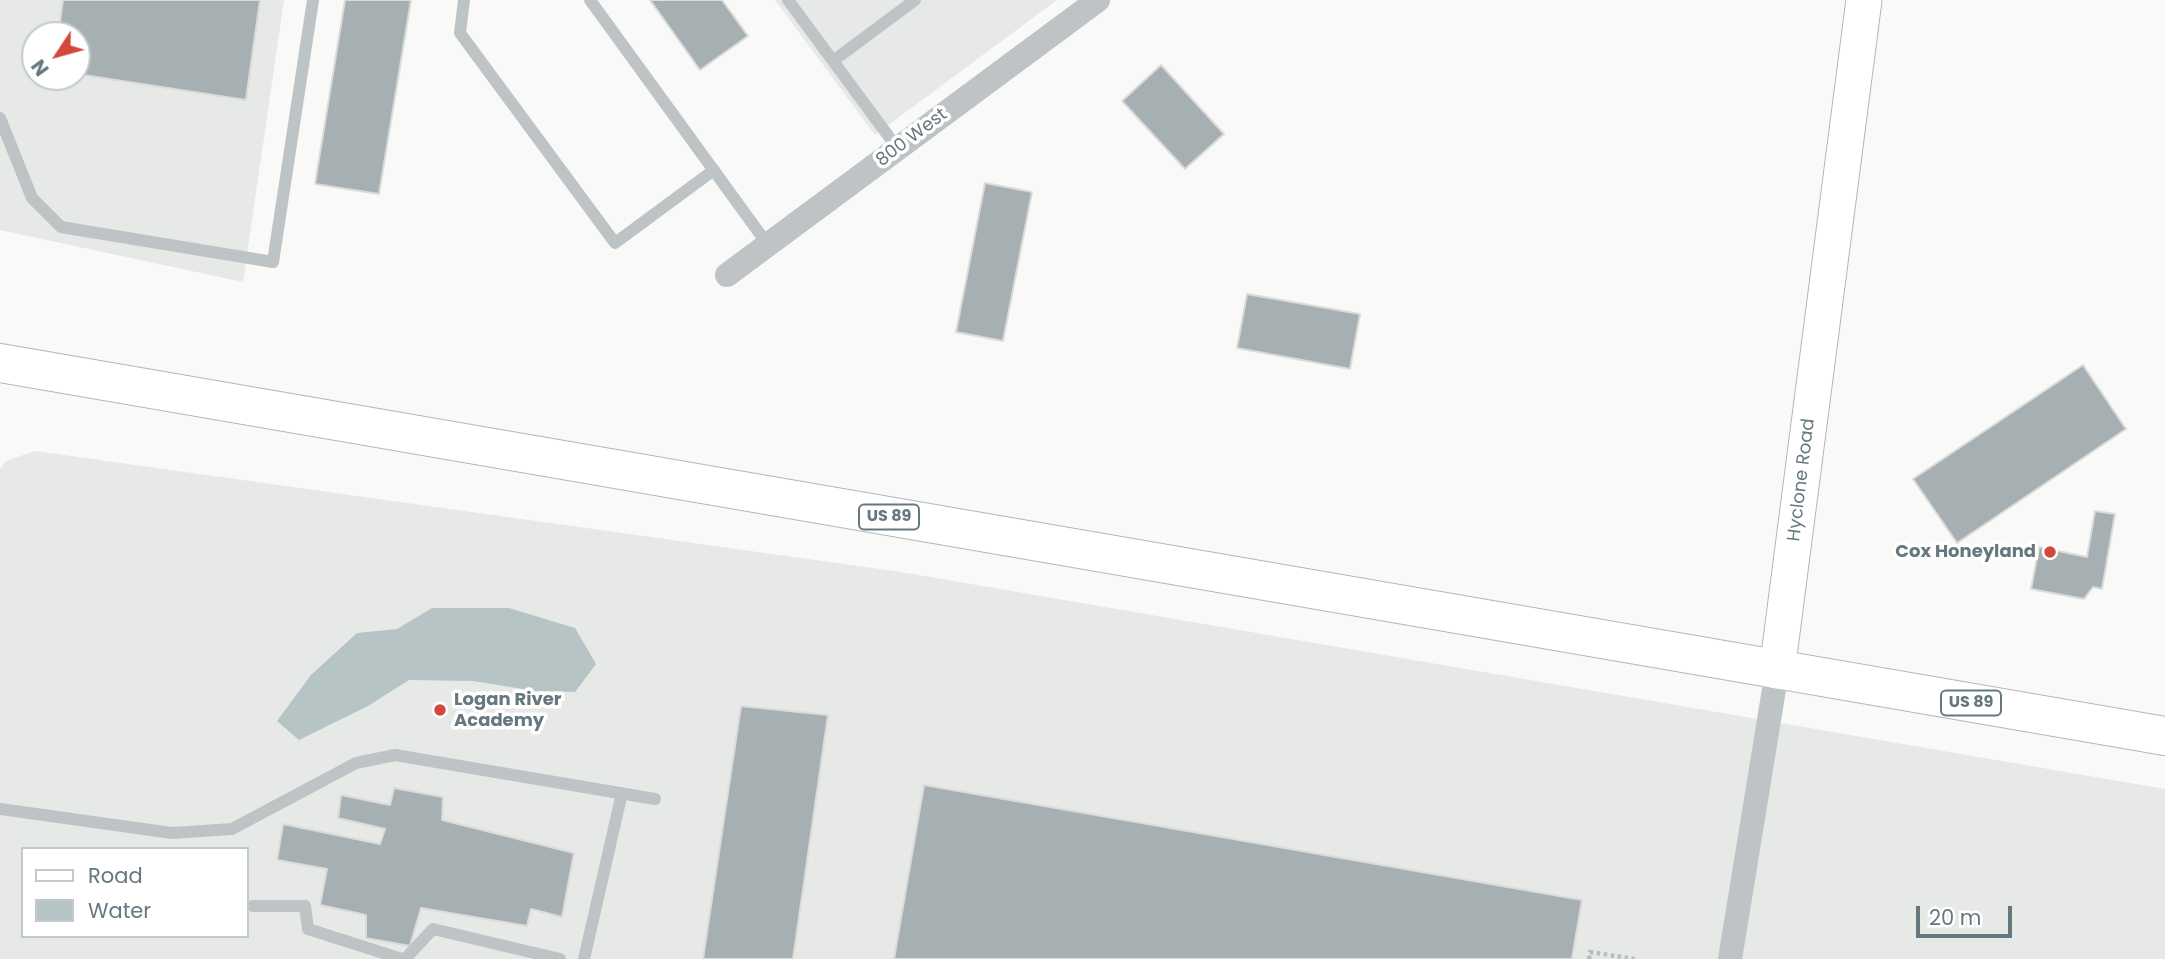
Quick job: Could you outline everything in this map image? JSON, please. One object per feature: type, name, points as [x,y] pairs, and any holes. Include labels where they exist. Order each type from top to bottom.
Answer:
[{"type":"highway","name":"US 89","points":[[0,363],[2165,736]]},
{"type":"street","name":"800 West","points":[[727,275],[1098,0]]},
{"type":"street","name":"Hyclone Road","points":[[1730,959],[1777,671],[1864,0]]},
{"type":"lane","points":[[0,118],[32,198],[61,228],[272,262],[313,0]]},
{"type":"lane","points":[[464,0],[460,33],[615,243],[714,170]]},
{"type":"lane","points":[[590,0],[768,245]]},
{"type":"lane","points":[[788,0],[898,149]]},
{"type":"lane","points":[[833,61],[915,0]]},
{"type":"lane","points":[[0,809],[172,833],[232,829],[356,763],[395,755],[655,799]]},
{"type":"lane","points":[[584,959],[622,793]]},
{"type":"lane","points":[[253,906],[305,906],[308,929],[403,959],[433,929],[561,959]]},
{"type":"path","points":[[1589,959],[1590,951],[1635,959]]},
{"type":"shaded area","points":[[0,0],[284,0],[243,282],[0,230]]},
{"type":"shaded area","points":[[775,0],[1057,0],[875,135]]},
{"type":"shaded area","points":[[35,451],[901,572],[2165,789],[2165,959],[0,959],[0,469],[6,461]]},
{"type":"water","points":[[432,608],[509,608],[575,628],[596,664],[575,692],[535,691],[473,681],[409,680],[368,706],[299,740],[277,721],[311,675],[357,633],[397,629]]},
{"type":"building","points":[[63,0],[260,0],[246,100],[91,76],[91,21],[60,21]]},
{"type":"building","points":[[345,0],[411,0],[379,194],[315,184]]},
{"type":"building","points":[[650,0],[722,0],[748,36],[700,70]]},
{"type":"building","points":[[1161,65],[1224,134],[1185,169],[1122,101]]},
{"type":"building","points":[[985,183],[1032,192],[1003,341],[956,332]]},
{"type":"building","points":[[1247,294],[1360,314],[1350,369],[1237,348]]},
{"type":"building","points":[[2083,365],[2126,429],[1957,543],[1913,479]]},
{"type":"building","name":"Cox Honeyland","points":[[2095,511],[2115,514],[2102,589],[2093,587],[2084,599],[2031,589],[2039,547],[2087,557]]},
{"type":"building","points":[[741,706],[828,715],[793,959],[703,959]]},
{"type":"building","points":[[924,785],[1582,900],[1572,959],[894,959]]},
{"type":"building","points":[[394,788],[443,797],[442,820],[574,853],[562,917],[531,909],[527,926],[421,908],[410,946],[366,938],[366,915],[320,905],[327,869],[277,860],[283,824],[380,844],[385,829],[338,818],[341,795],[390,805]]},
{"type":"place","name":"Cox Honeyland","points":[[2050,552]]},
{"type":"place","name":"Logan River Academy","points":[[440,710]]}]
